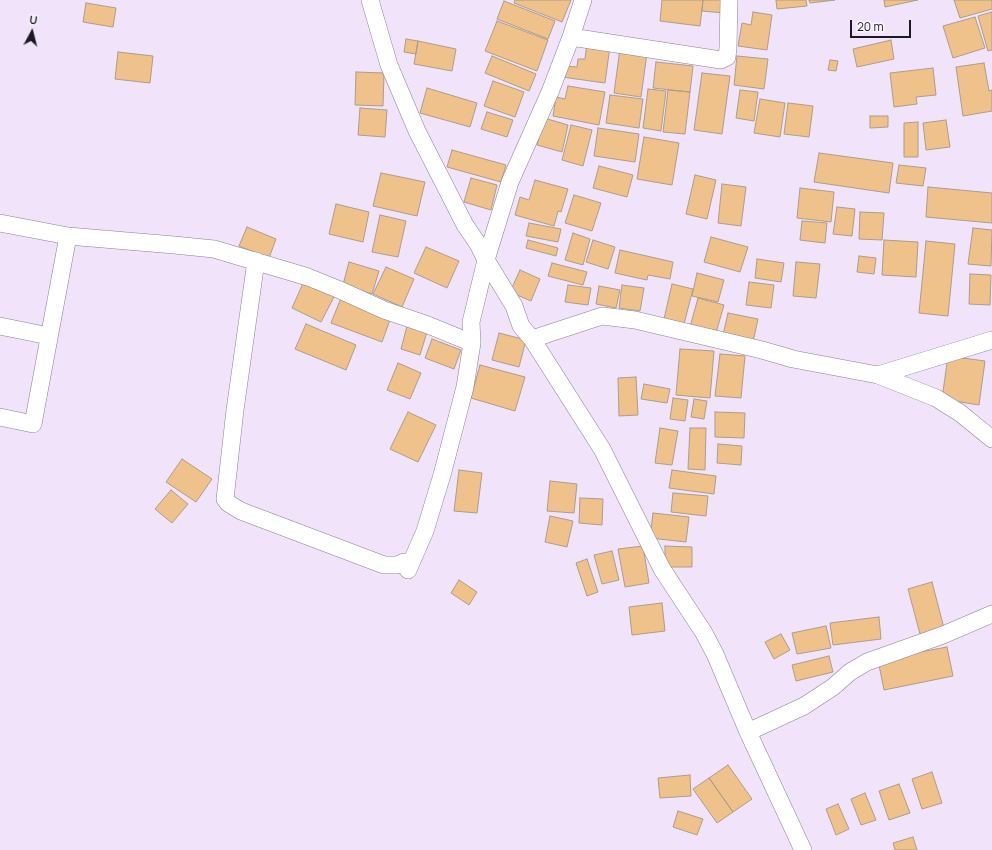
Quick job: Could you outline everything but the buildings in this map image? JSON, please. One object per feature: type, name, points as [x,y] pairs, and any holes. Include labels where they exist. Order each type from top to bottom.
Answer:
[{"type":"street","points":[[370,0],[388,65],[417,131],[464,225],[478,244],[514,306],[521,326],[532,339],[602,449],[662,569],[716,654],[748,732],[803,850]]},
{"type":"street","points":[[256,261],[235,410],[225,499],[228,503],[241,512],[384,565],[397,565],[404,562],[408,570],[425,531],[442,475],[465,386],[472,343],[471,322],[486,260],[510,182],[550,92],[571,37],[582,0]]},
{"type":"street","points":[[571,37],[721,60],[727,57],[729,0]]},
{"type":"street","points":[[0,223],[68,236],[214,250],[256,261],[314,280],[384,310],[428,325],[472,343]]},
{"type":"street","points":[[0,416],[33,424],[68,236]]},
{"type":"street","points":[[532,339],[602,316],[635,320],[762,350],[793,359],[878,375],[936,398],[960,413],[992,439]]},
{"type":"street","points":[[0,326],[49,336]]},
{"type":"street","points":[[878,375],[992,340]]},
{"type":"street","points":[[748,732],[804,706],[850,672],[867,662],[943,635],[992,614]]}]
